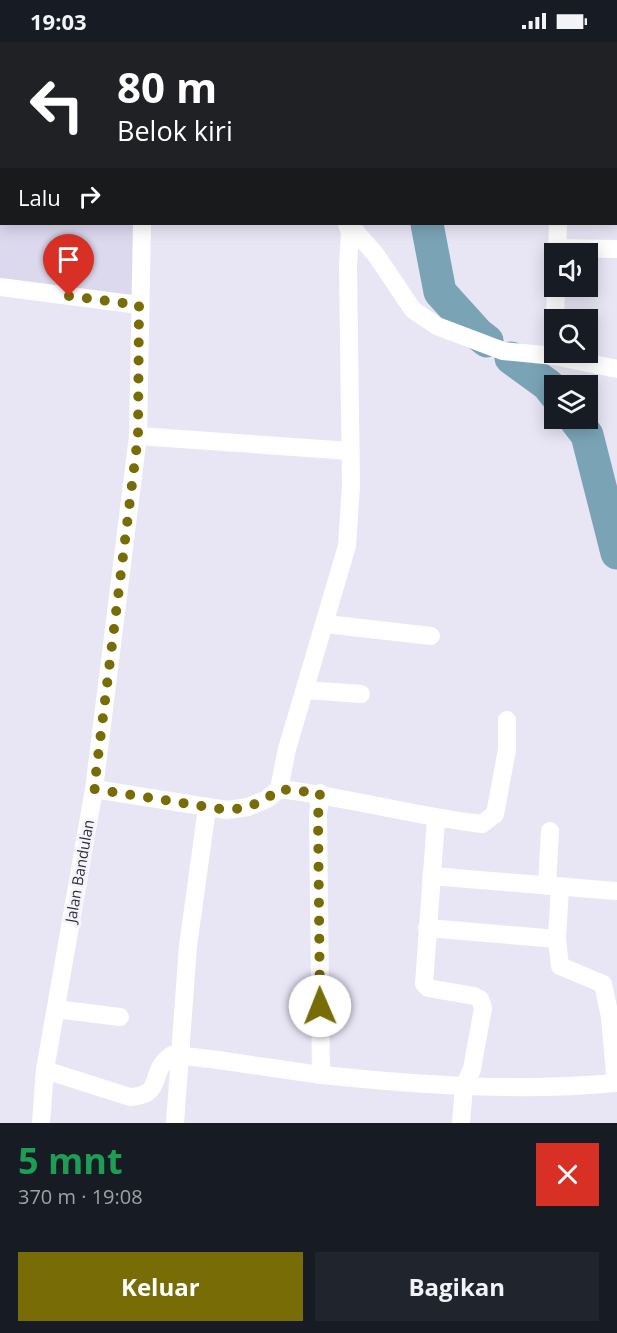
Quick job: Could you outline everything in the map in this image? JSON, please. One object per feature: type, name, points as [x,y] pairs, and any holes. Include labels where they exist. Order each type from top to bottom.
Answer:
[{"type":"street","name":"Jalan Bandulan","points":[[41,1123],[45,1070],[94,789],[138,436],[142,225]]},
{"type":"street","points":[[94,789],[227,810],[248,807],[267,799],[279,789],[347,546],[350,452],[348,225]]},
{"type":"street","points":[[349,225],[376,255],[413,310],[437,326],[503,351],[544,355]]},
{"type":"street","points":[[557,243],[558,225]]},
{"type":"street","points":[[598,250],[617,249]]},
{"type":"street","points":[[0,287],[139,305]]},
{"type":"street","points":[[588,363],[617,369]]},
{"type":"street","points":[[138,436],[350,452]]},
{"type":"street","points":[[326,624],[431,636]]},
{"type":"street","points":[[305,690],[361,694]]},
{"type":"street","points":[[279,789],[320,793],[436,819],[482,825],[495,814],[507,750],[507,720]]},
{"type":"street","points":[[320,793],[318,816],[321,1075]]},
{"type":"street","points":[[175,1123],[188,946],[207,808]]},
{"type":"street","points":[[436,819],[427,928],[426,987],[469,994],[480,999],[483,1004],[477,1049],[464,1087],[461,1123]]},
{"type":"street","points":[[45,1070],[130,1097],[144,1096],[151,1092],[159,1067],[172,1055],[321,1075],[464,1087],[566,1087],[616,1083],[610,1017],[603,984],[560,966],[550,831]]},
{"type":"street","points":[[431,876],[616,891]]},
{"type":"street","points":[[427,928],[557,939]]},
{"type":"street","points":[[56,1009],[120,1017]]},
{"type":"shaded area","points":[[0,225],[142,225],[139,305],[0,287]]},
{"type":"waterway","points":[[427,225],[440,292],[487,341]]},
{"type":"waterway","points":[[511,358],[544,382]]},
{"type":"waterway","points":[[582,429],[587,435],[617,553]]},
{"type":"route","points":[[69,296],[139,305],[138,436],[94,789],[227,810],[248,807],[267,799],[279,789],[320,793],[318,816],[320,1006]]}]
